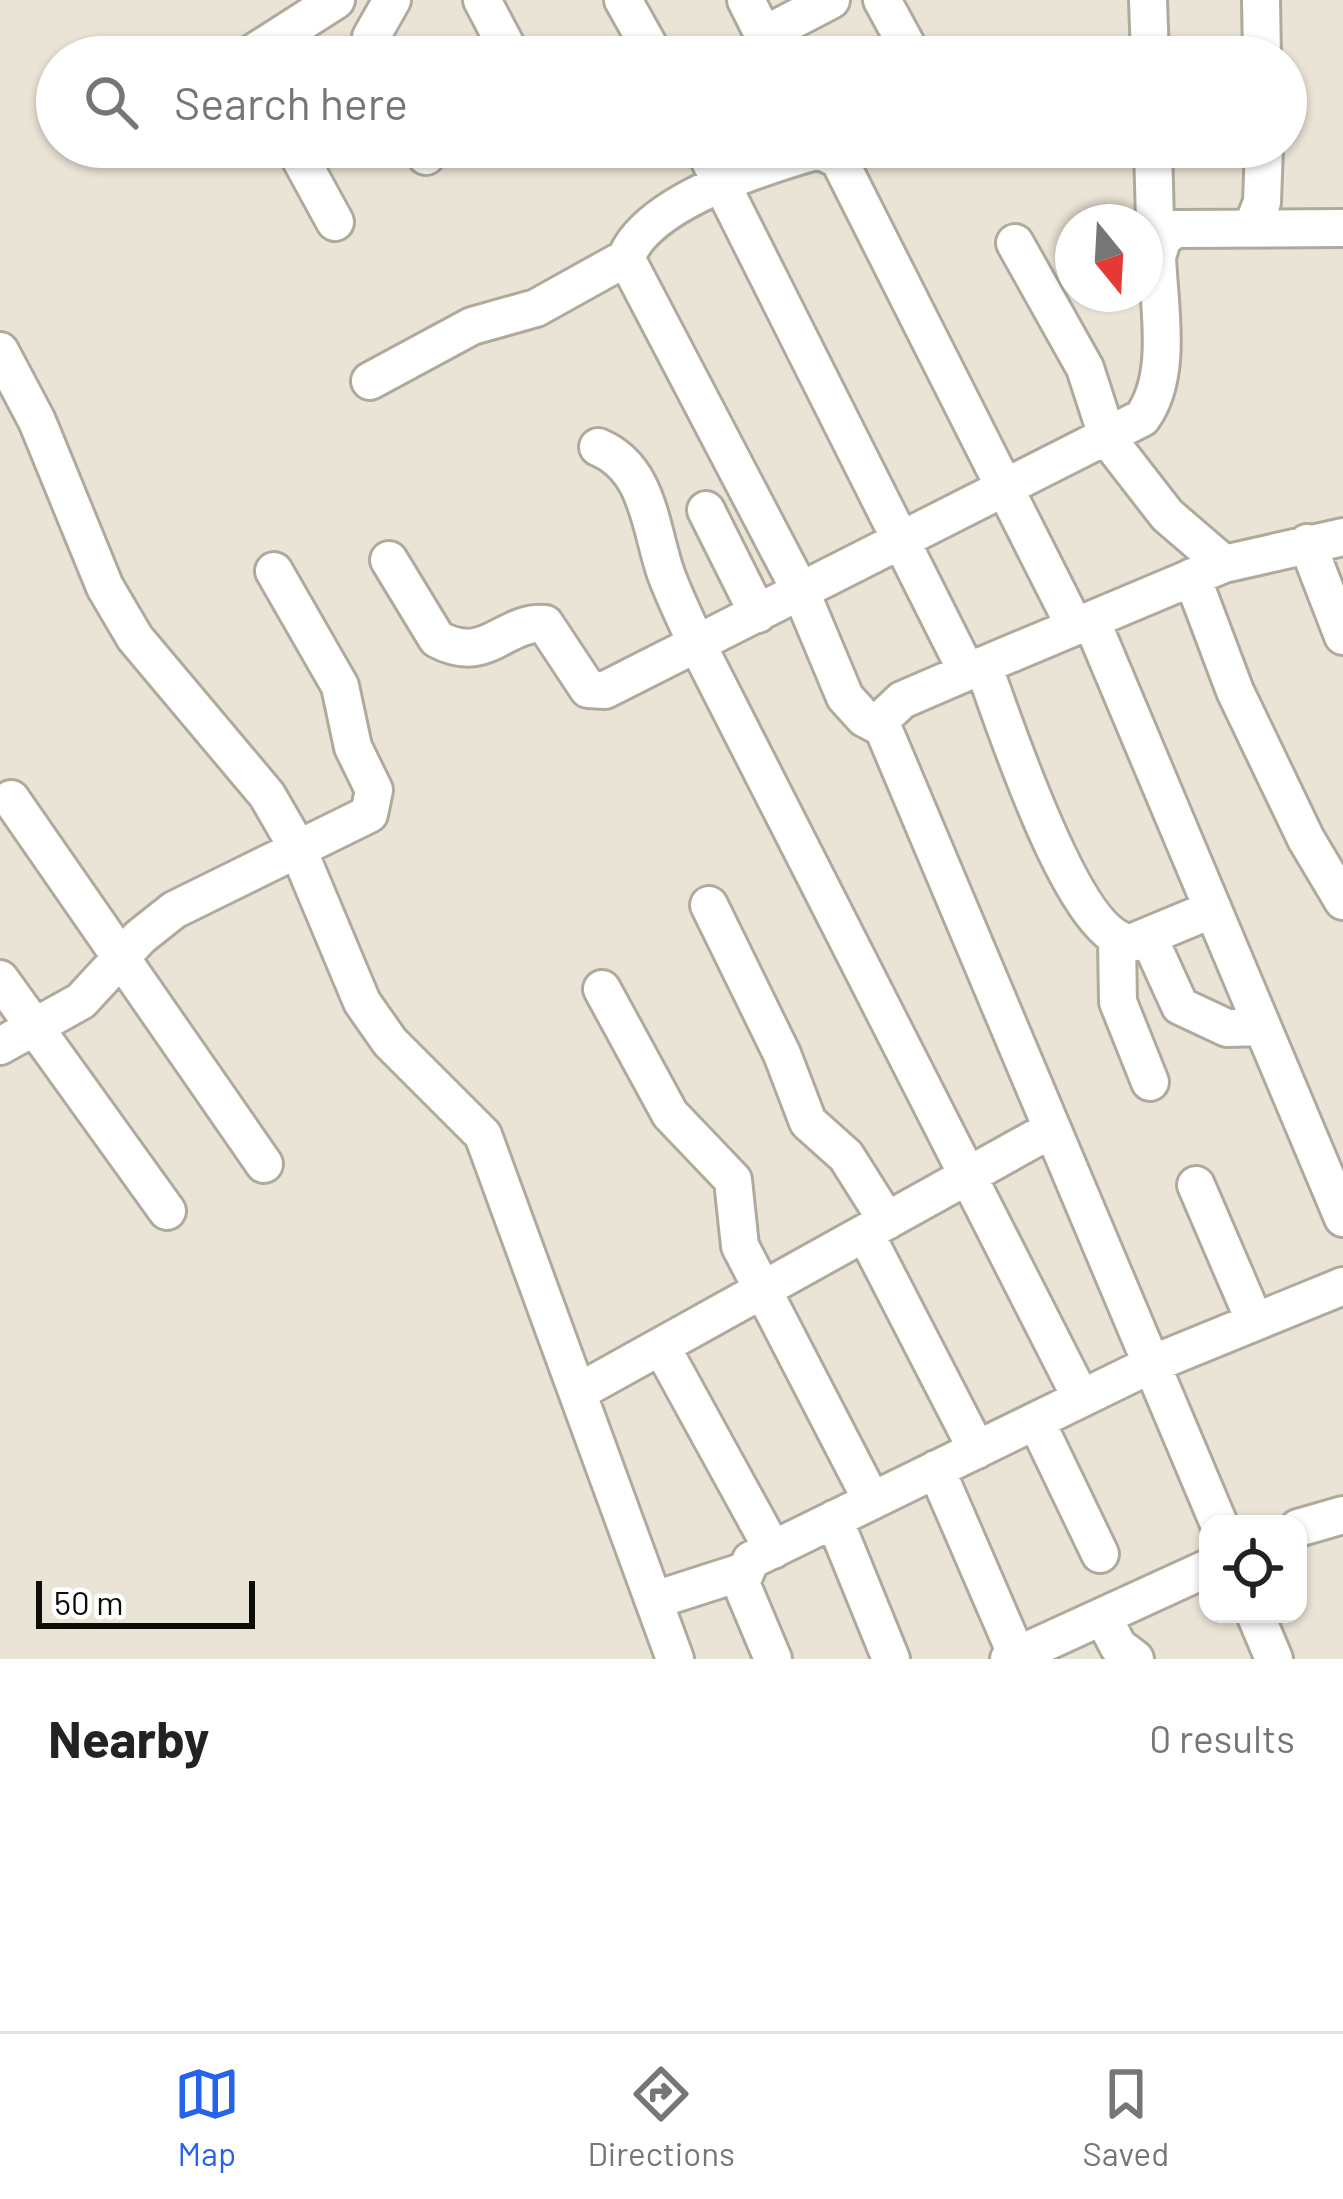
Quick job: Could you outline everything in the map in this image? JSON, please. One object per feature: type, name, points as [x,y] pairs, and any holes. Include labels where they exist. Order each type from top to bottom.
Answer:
[{"type":"street","points":[[280,36],[336,0]]},
{"type":"street","points":[[372,36],[392,0]]},
{"type":"street","points":[[482,0],[501,36]]},
{"type":"street","points":[[623,0],[635,36]]},
{"type":"street","points":[[746,0],[764,36]]},
{"type":"street","points":[[782,36],[831,0]]},
{"type":"street","points":[[882,0],[902,36]]},
{"type":"street","points":[[1148,0],[1149,36]]},
{"type":"street","points":[[1261,0],[1262,36]]},
{"type":"street","points":[[305,168],[335,222]]},
{"type":"street","points":[[714,168],[903,540],[975,669],[1076,892],[1102,930],[1133,939],[1213,909]]},
{"type":"street","points":[[370,381],[472,326],[536,308],[578,280],[626,258],[645,227],[722,184],[770,168]]},
{"type":"street","points":[[843,168],[1083,624],[1213,909],[1343,1218]]},
{"type":"street","points":[[1154,168],[1154,204]]},
{"type":"street","points":[[1252,228],[1262,202],[1263,168]]},
{"type":"street","points":[[1163,239],[1174,229],[1343,228]]},
{"type":"street","points":[[1015,243],[1085,368],[1108,439],[1208,570],[1235,691],[1306,839],[1343,902]]},
{"type":"street","points":[[626,258],[801,592],[844,697],[864,718],[883,728]]},
{"type":"street","points":[[389,560],[437,639],[478,649],[530,625],[545,624],[588,689],[596,692],[1142,418],[1153,404],[1160,374],[1158,312]]},
{"type":"street","points":[[0,351],[37,421],[105,587],[124,621],[267,795],[297,847],[362,1002],[390,1042],[483,1135],[675,1659]]},
{"type":"street","points":[[598,447],[626,463],[636,479],[664,570],[697,644],[1082,1398]]},
{"type":"street","points":[[706,510],[758,614]]},
{"type":"street","points":[[1216,1515],[883,728],[884,717],[902,700],[1208,570],[1325,540],[1343,635]]},
{"type":"street","points":[[0,1046],[81,1001],[174,910],[369,814],[374,790],[353,747],[340,686],[274,571]]},
{"type":"street","points":[[11,799],[264,1165]]},
{"type":"street","points":[[709,905],[782,1054],[808,1121],[847,1156],[977,1450]]},
{"type":"street","points":[[1133,939],[1180,1006],[1227,1028],[1262,1027]]},
{"type":"street","points":[[1133,939],[1118,1002],[1150,1082]]},
{"type":"street","points":[[0,980],[167,1211]]},
{"type":"street","points":[[602,989],[670,1114],[733,1180],[735,1232],[872,1501]]},
{"type":"street","points":[[580,1391],[1052,1129]]},
{"type":"street","points":[[1196,1185],[1255,1322]]},
{"type":"street","points":[[655,1600],[742,1572],[773,1550],[1152,1364],[1343,1286]]},
{"type":"street","points":[[661,1346],[773,1550]]},
{"type":"street","points":[[1036,1421],[1100,1553]]},
{"type":"street","points":[[936,1469],[1013,1657],[1199,1572]]},
{"type":"street","points":[[1307,1525],[1343,1515]]},
{"type":"street","points":[[834,1520],[891,1659]]},
{"type":"street","points":[[742,1572],[741,1583],[773,1659]]},
{"type":"street","points":[[1104,1619],[1118,1646],[1135,1659]]},
{"type":"street","points":[[1260,1623],[1274,1659]]}]
